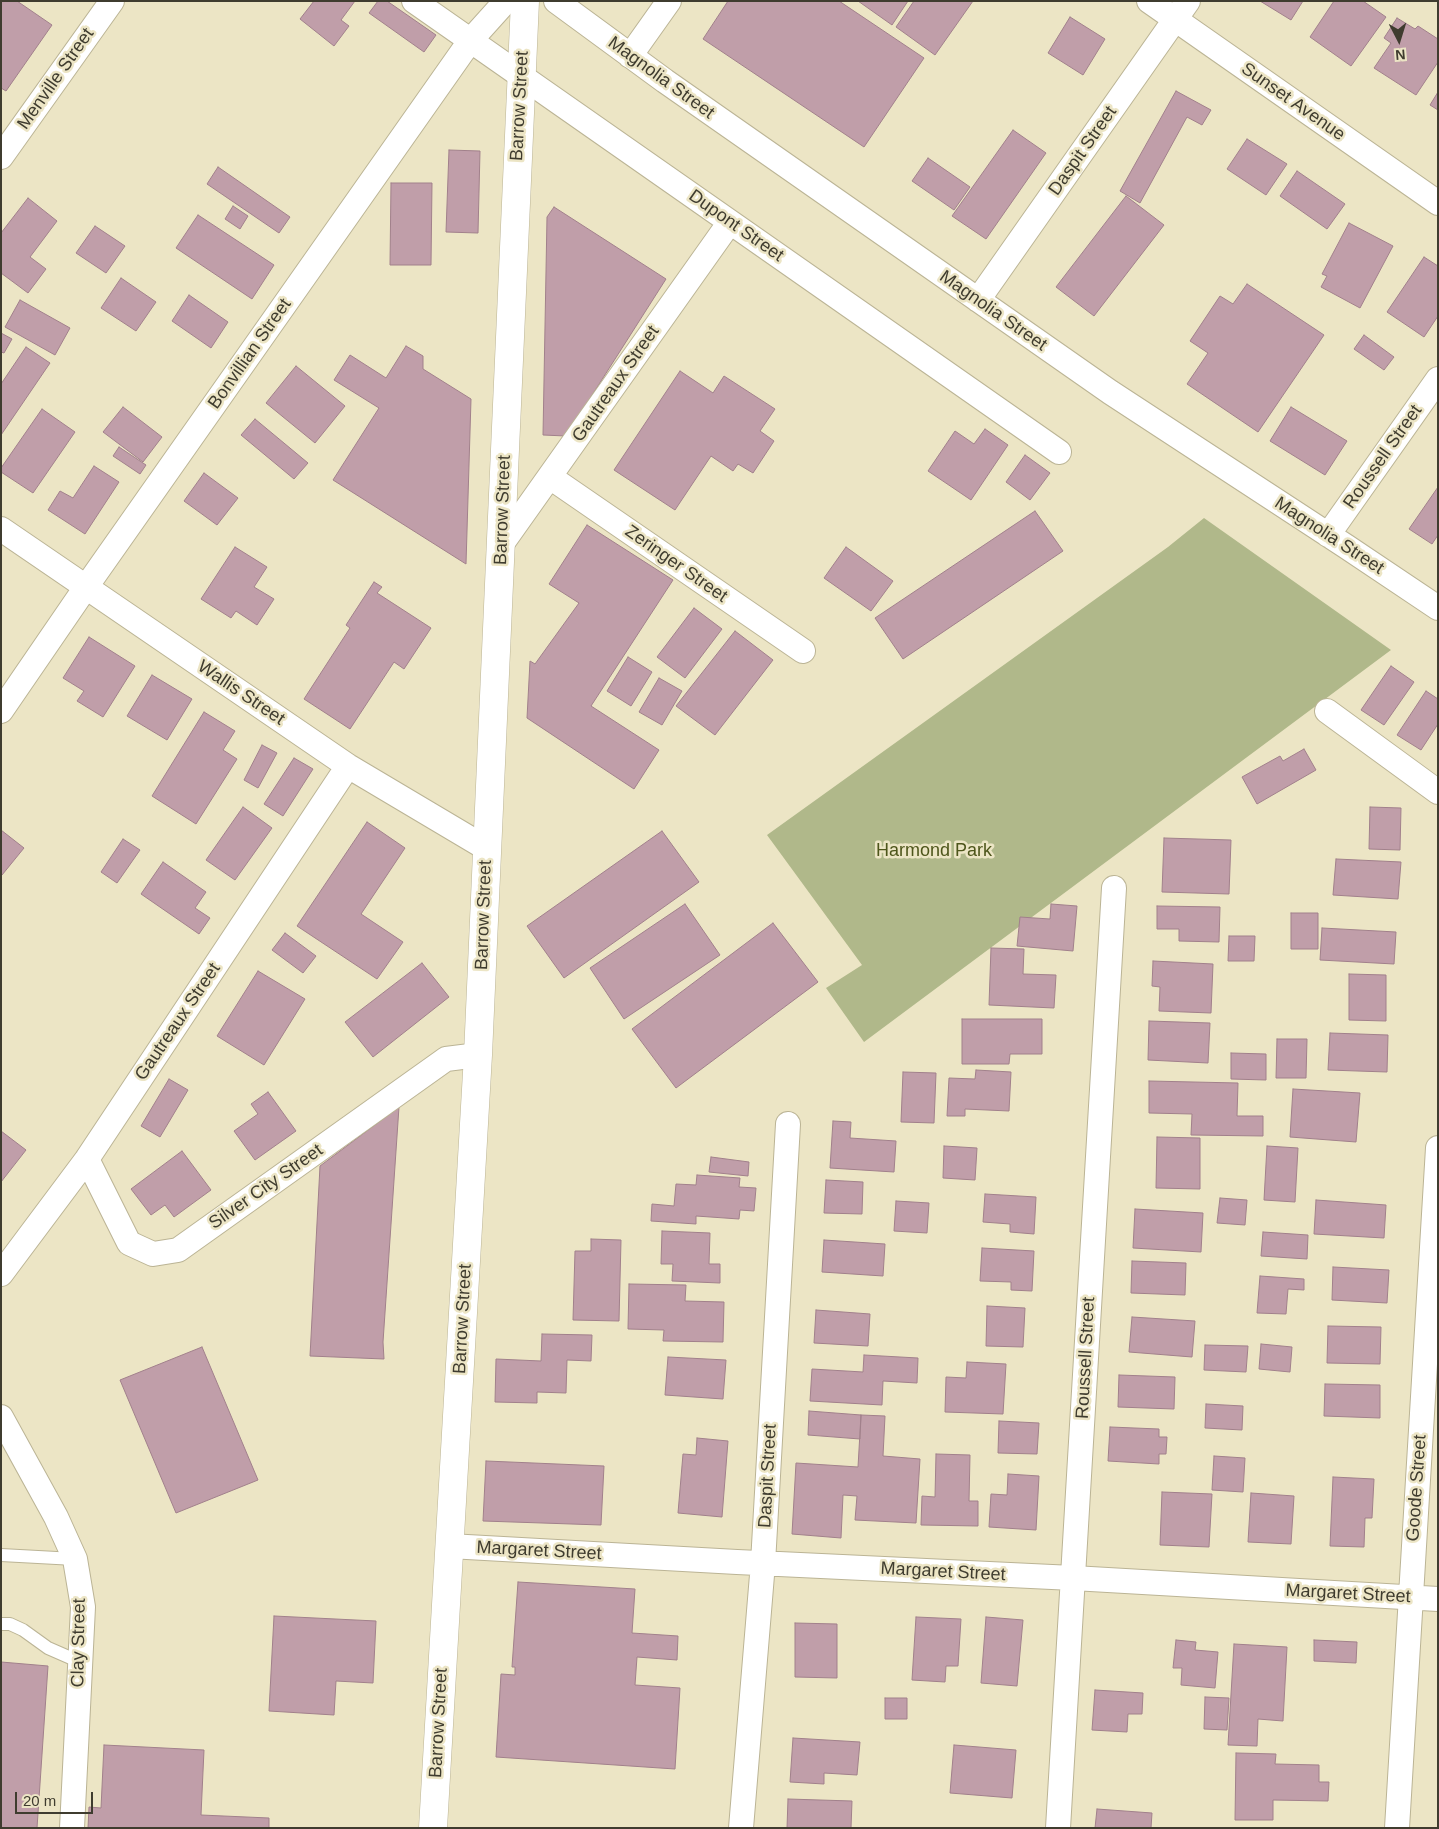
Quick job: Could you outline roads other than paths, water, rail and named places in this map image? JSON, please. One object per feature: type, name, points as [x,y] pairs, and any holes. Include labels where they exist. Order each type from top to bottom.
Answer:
[{"type":"main road","name":"Barrow Street","points":[[433,1828],[478,1055],[525,1]]},
{"type":"street","name":"Menville Street","points":[[1,157],[112,1]]},
{"type":"street","name":"Dupont Street","points":[[414,1],[1059,452]]},
{"type":"street","name":"Bonvillian Street","points":[[1,711],[470,41],[506,1]]},
{"type":"street","name":"Magnolia Street","points":[[556,1],[630,56],[1110,392],[1438,608]]},
{"type":"street","points":[[630,56],[669,1]]},
{"type":"street","name":"Sunset Avenue","points":[[1149,1],[1182,10],[1438,203]]},
{"type":"street","name":"Daspit Street","points":[[978,300],[1182,10]]},
{"type":"street","name":"Gautreaux Street","points":[[501,545],[730,222]]},
{"type":"street","name":"Roussell Street","points":[[1328,535],[1438,379]]},
{"type":"street","name":"Zeringer Street","points":[[550,477],[803,651]]},
{"type":"street","name":"Wallis Street","points":[[1,529],[348,766],[486,848]]},
{"type":"street","points":[[1327,711],[1438,792]]},
{"type":"street","name":"Gautreaux Street","points":[[1,1274],[87,1159],[348,766]]},
{"type":"street","name":"Roussell Street","points":[[1058,1828],[1114,888]]},
{"type":"street","name":"Silver City Street","points":[[87,1159],[129,1243],[153,1254],[178,1250],[446,1059],[478,1055]]},
{"type":"street","name":"Daspit Street","points":[[741,1828],[763,1563],[788,1124]]},
{"type":"street","name":"Goode Street","points":[[1397,1828],[1438,1148]]},
{"type":"street","name":"Clay Street","points":[[1,1416],[56,1517],[75,1560],[83,1607],[72,1828]]},
{"type":"street","name":"Margaret Street","points":[[449,1546],[1438,1599]]},
{"type":"lane","points":[[1,1555],[75,1560]]},
{"type":"lane","points":[[1,1624],[10,1624],[23,1630],[48,1648],[80,1662]]},
{"type":"park label","name":"Harmond Park","points":[[934,851]]}]
